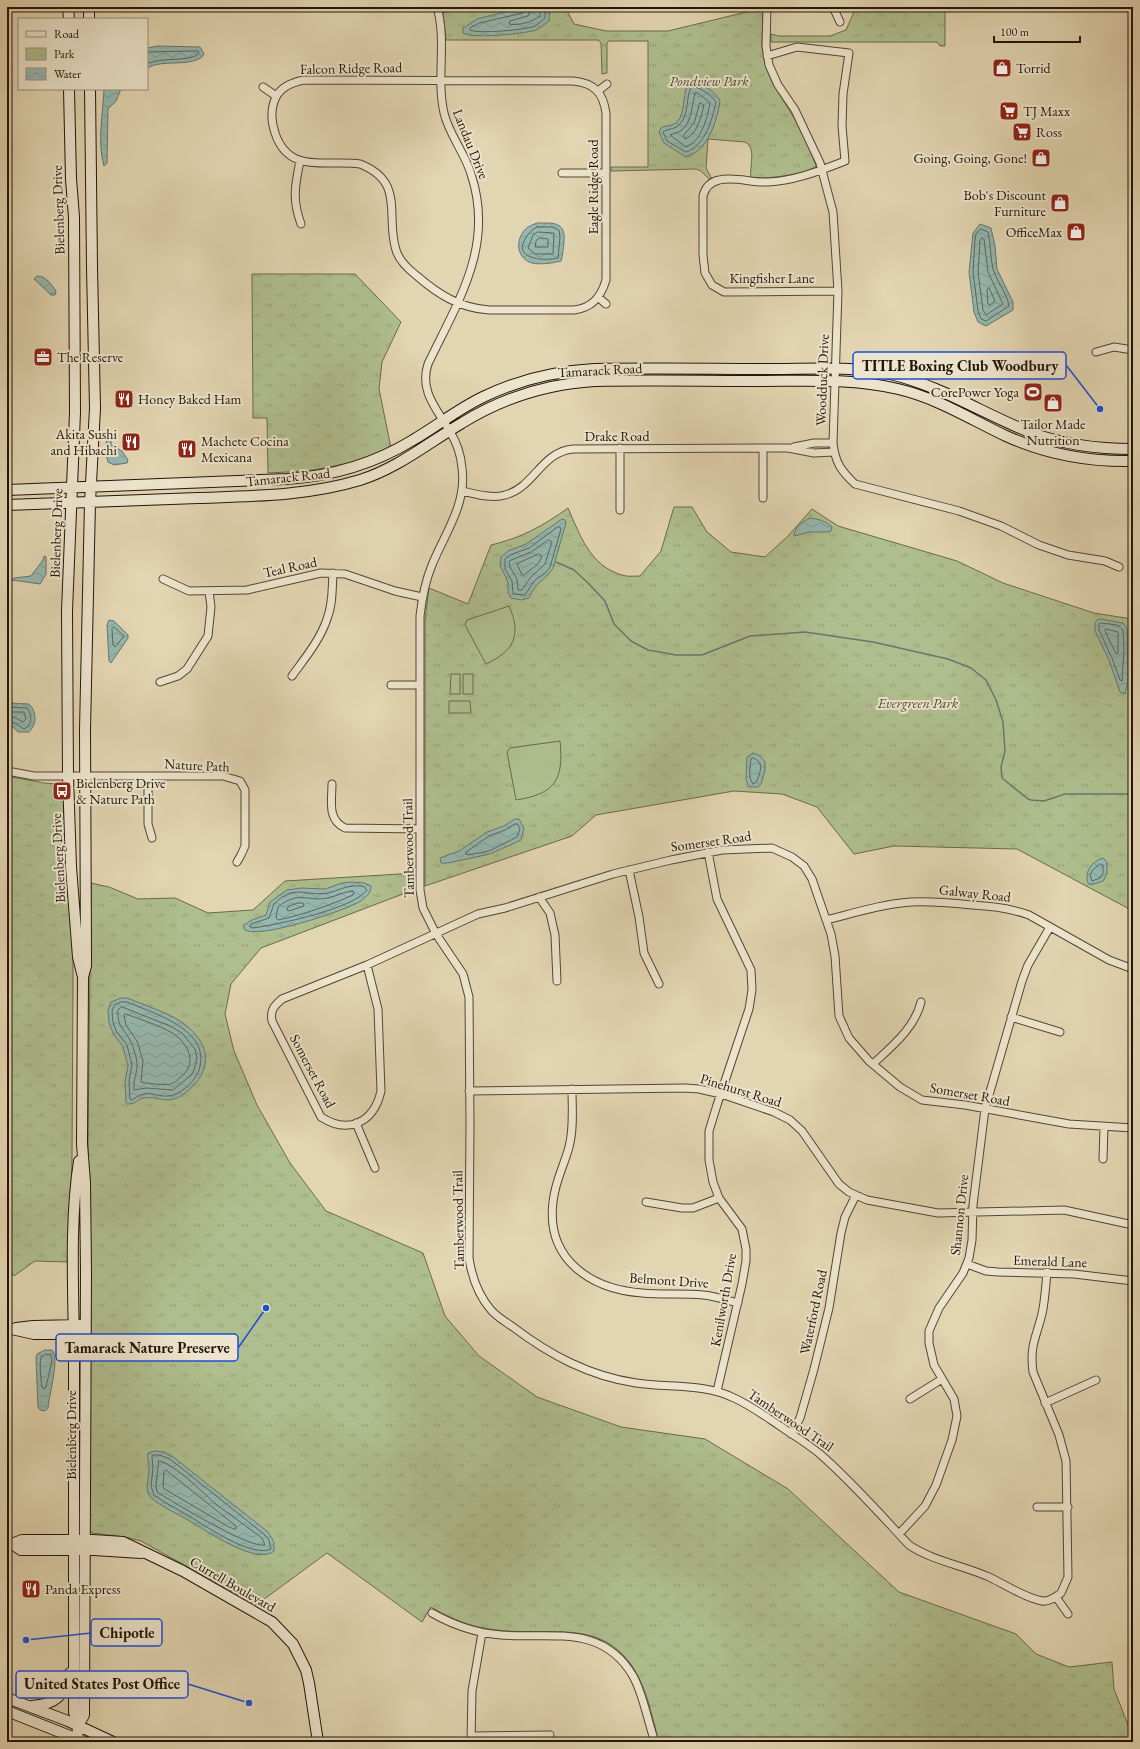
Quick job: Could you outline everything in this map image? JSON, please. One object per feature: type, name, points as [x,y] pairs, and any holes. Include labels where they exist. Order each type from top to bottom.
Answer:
[{"type":"street","points":[[68,7],[69,18]]},
{"type":"street","points":[[89,7],[89,18]]},
{"type":"street","name":"Landau Drive","points":[[437,7],[441,29],[441,81],[444,114],[449,128],[464,155],[472,174],[478,206],[479,236],[471,272],[428,364],[425,376],[428,395],[443,420]]},
{"type":"street","name":"Woodduck Drive","points":[[767,7],[767,56],[769,65],[778,85],[795,110],[822,169],[833,212],[838,291],[833,443],[834,452],[843,473],[855,484],[959,511],[1001,526],[1068,555],[1104,561],[1119,567]]},
{"type":"street","points":[[833,7],[840,22]]},
{"type":"street","name":"Kingfisher Lane","points":[[767,56],[796,47],[849,53],[843,94],[842,126],[846,161],[807,174],[769,182],[723,179],[710,184],[705,189],[703,196],[705,273],[712,284],[724,292],[838,291]]},
{"type":"street","name":"Falcon Ridge Road","points":[[276,96],[288,85],[296,81],[304,80],[441,81]]},
{"type":"street","points":[[441,81],[573,81],[587,84],[598,91],[606,84]]},
{"type":"street","points":[[263,87],[276,96],[272,116],[276,137],[286,153],[300,160],[360,164],[369,167],[380,176],[386,184],[391,199],[394,242],[400,258],[406,267],[431,288],[457,303],[476,309],[574,310],[586,307],[599,298],[606,304]]},
{"type":"street","name":"Bielenberg Drive","points":[[69,90],[71,179],[74,224],[75,412],[67,654],[68,776],[71,867],[78,957],[82,977],[82,1144],[85,1189],[86,1330],[84,1715],[78,1726]]},
{"type":"street","name":"Bielenberg Drive","points":[[82,977],[86,966],[85,776],[90,502],[95,408],[90,90]]},
{"type":"street","name":"Eagle Ridge Road","points":[[598,91],[603,98],[606,113],[606,280],[599,298]]},
{"type":"street","points":[[300,160],[294,196],[296,212],[301,224]]},
{"type":"street","points":[[562,172],[606,173]]},
{"type":"street","points":[[1096,352],[1114,347],[1133,350]]},
{"type":"street","name":"Tamarack Road","points":[[7,490],[287,479],[323,476],[360,466],[383,457],[412,441],[469,404],[494,392],[527,380],[570,371],[594,369],[836,369],[883,373],[926,384],[1016,426],[1059,441],[1095,447],[1133,449]]},
{"type":"street","name":"Tamarack Road","points":[[7,505],[287,494],[324,490],[362,479],[387,469],[489,408],[515,397],[572,383],[607,381],[836,382],[876,385],[913,393],[948,407],[1018,441],[1056,453],[1094,460],[1133,461]]},
{"type":"street","name":"Tamberwood Trail","points":[[443,420],[450,430],[460,454],[462,467],[462,491],[456,513],[432,566],[422,597],[420,616],[420,890],[423,908],[436,934],[463,974],[469,997],[469,1258],[476,1288],[492,1312],[538,1346],[557,1357],[594,1372],[634,1382],[698,1387],[717,1391],[747,1405],[818,1453],[835,1467],[909,1545],[930,1557],[988,1576],[1037,1599],[1048,1601],[1056,1597]]},
{"type":"street","name":"Drake Road","points":[[462,491],[492,496],[506,495],[519,489],[549,459],[560,452],[573,449],[763,449],[788,448],[814,443],[833,443]]},
{"type":"street","points":[[620,448],[620,510]]},
{"type":"street","name":"Drake Road","points":[[788,448],[814,453],[834,452]]},
{"type":"street","points":[[762,498],[763,449]]},
{"type":"street","name":"Teal Road","points":[[163,579],[189,591],[247,590],[321,573],[333,573],[345,574],[395,591],[422,597]]},
{"type":"street","points":[[292,676],[322,632],[328,618],[331,602],[333,573]]},
{"type":"street","points":[[160,682],[178,676],[187,669],[208,636],[211,607],[209,591]]},
{"type":"street","points":[[391,685],[420,686]]},
{"type":"street","name":"Nature Path","points":[[7,771],[27,776],[223,776],[240,781],[245,790],[245,846],[237,862]]},
{"type":"street","points":[[148,776],[148,824],[152,838]]},
{"type":"street","points":[[332,784],[332,816],[338,825],[345,828],[420,829]]},
{"type":"street","name":"Somerset Road","points":[[356,1124],[343,1126],[332,1124],[321,1117],[271,1016],[274,1006],[282,999],[367,965],[478,914],[505,908],[539,896],[629,870],[708,852],[763,847],[772,848],[792,857],[804,866],[812,879],[836,956],[839,1016],[849,1038],[873,1064],[900,1087],[922,1100],[965,1105],[1069,1124],[1133,1128]]},
{"type":"street","name":"Kenilworth Drive","points":[[708,852],[717,898],[751,970],[752,990],[749,1009],[720,1094],[709,1138],[709,1160],[713,1182],[719,1198],[742,1229],[745,1239],[746,1261],[738,1303],[717,1391]]},
{"type":"street","points":[[629,870],[639,917],[644,953],[659,984]]},
{"type":"street","points":[[539,896],[550,914],[555,935],[556,981]]},
{"type":"street","name":"Galway Road","points":[[826,920],[884,906],[928,902],[1002,907],[1016,910],[1050,926],[1109,960],[1133,968]]},
{"type":"street","name":"Shannon Drive","points":[[899,1534],[925,1506],[936,1485],[952,1440],[957,1416],[954,1399],[934,1365],[929,1343],[929,1332],[939,1308],[958,1281],[967,1264],[972,1240],[972,1213],[985,1109],[1011,1017],[1028,965],[1050,926]]},
{"type":"street","points":[[367,965],[378,1009],[381,1091],[378,1103],[372,1113],[362,1122],[356,1124],[375,1168]]},
{"type":"street","points":[[873,1064],[897,1042],[918,1014],[921,1002]]},
{"type":"street","points":[[1011,1017],[1060,1032]]},
{"type":"street","name":"Belmont Drive","points":[[572,1089],[572,1134],[569,1148],[559,1171],[552,1203],[552,1222],[555,1238],[562,1252],[582,1274],[613,1288],[642,1293],[704,1295],[738,1303]]},
{"type":"street","name":"Pinehurst Road","points":[[469,1091],[703,1089],[774,1112],[790,1120],[802,1131],[839,1184],[867,1200],[926,1212],[972,1213],[1064,1210],[1133,1225]]},
{"type":"street","points":[[1104,1127],[1104,1159]]},
{"type":"street","name":"Bielenberg Drive","points":[[80,1741],[74,1712],[73,1540],[76,1184],[82,1144]]},
{"type":"street","name":"Waterford Road","points":[[791,1434],[800,1418],[810,1383],[829,1308],[836,1274],[841,1233],[846,1217],[856,1195]]},
{"type":"street","points":[[646,1202],[682,1208],[693,1208],[719,1198]]},
{"type":"street","name":"Emerald Lane","points":[[967,1264],[986,1271],[1047,1272],[1133,1281]]},
{"type":"street","points":[[1047,1272],[1043,1310],[1034,1339],[1031,1360],[1033,1372],[1059,1435],[1065,1454],[1068,1475],[1068,1577],[1065,1589],[1056,1597],[1068,1614]]},
{"type":"street","points":[[10,1329],[34,1334],[86,1330]]},
{"type":"street","points":[[910,1399],[942,1379]]},
{"type":"street","points":[[1045,1403],[1096,1380]]},
{"type":"street","points":[[1037,1506],[1068,1507]]},
{"type":"street","name":"Currell Boulevard","points":[[10,1544],[22,1540],[73,1540],[85,1545]]},
{"type":"street","name":"Currell Boulevard","points":[[10,1544],[21,1550],[73,1550],[85,1545],[124,1542],[254,1610],[272,1622],[288,1637],[306,1670],[318,1742]]},
{"type":"street","points":[[432,1613],[454,1624],[482,1633],[501,1635],[572,1636],[590,1640],[606,1648],[627,1667],[637,1684],[655,1742]]},
{"type":"street","points":[[482,1633],[472,1691],[471,1739],[550,1735]]},
{"type":"street","points":[[29,1706],[45,1704],[57,1699],[63,1693],[74,1664]]},
{"type":"street","points":[[7,1698],[78,1726],[113,1742]]},
{"type":"street","points":[[7,1711],[80,1741]]},
{"type":"green space","name":"Pondview Park","points":[[464,7],[565,7],[574,24],[606,31],[668,31],[763,8],[762,46],[766,68],[773,84],[798,124],[808,144],[816,166],[794,174],[765,178],[751,178],[752,153],[749,145],[745,142],[708,139],[706,168],[712,179],[709,179],[701,171],[696,169],[611,171],[611,167],[648,167],[648,41],[609,41],[607,43],[607,73],[602,74],[601,43],[598,40],[446,40],[443,13]]},
{"type":"green space","name":"Pondview Park","points":[[856,7],[945,7],[945,46],[940,46],[937,42],[771,42],[771,34],[779,36],[830,36],[846,30]]},
{"type":"green space","points":[[252,274],[355,274],[401,322],[382,362],[379,389],[391,448],[362,461],[307,471],[268,473],[267,418],[253,418]]},
{"type":"green space","name":"Evergreen Park","points":[[674,507],[692,507],[707,532],[731,552],[765,557],[788,536],[812,509],[838,526],[957,561],[1003,583],[1094,613],[1132,619],[1133,911],[1017,849],[894,846],[854,854],[817,807],[782,794],[734,791],[596,815],[572,836],[425,886],[425,620],[429,588],[468,604],[491,545],[512,539],[531,531],[568,508],[582,539],[594,557],[602,565],[611,571],[624,576],[640,576],[661,551]]},
{"type":"green space","points":[[509,606],[515,625],[513,641],[503,654],[486,664],[465,625],[467,620]]},
{"type":"green space","points":[[451,674],[460,674],[460,694],[450,694]]},
{"type":"green space","points":[[463,674],[473,674],[473,694],[463,694]]},
{"type":"green space","points":[[449,701],[470,701],[471,713],[449,713]]},
{"type":"green space","points":[[560,741],[560,766],[554,783],[540,794],[516,800],[507,752],[510,748]]},
{"type":"green space","points":[[7,776],[58,784],[63,789],[66,864],[73,943],[72,1159],[70,1229],[67,1262],[35,1261],[14,1276],[7,1266]]},
{"type":"green space","points":[[416,873],[416,889],[261,948],[231,984],[225,1014],[234,1051],[257,1105],[290,1163],[326,1211],[423,1253],[445,1316],[479,1356],[537,1397],[621,1427],[705,1439],[788,1489],[899,1592],[1016,1634],[1036,1654],[1069,1667],[1112,1662],[1114,1689],[1128,1725],[1133,1727],[1133,1742],[659,1742],[648,1702],[639,1678],[626,1658],[611,1645],[595,1637],[577,1633],[488,1629],[462,1622],[431,1607],[422,1622],[327,1553],[256,1605],[141,1541],[125,1537],[92,1533],[89,1530],[90,1281],[88,1141],[91,883],[109,887],[138,899],[175,898],[208,913],[253,910],[285,881]]},
{"type":"water","points":[[525,7],[548,7],[550,10],[549,21],[536,30],[521,33],[477,36],[463,33],[463,28],[477,19]]},
{"type":"water","points":[[158,46],[200,47],[204,54],[201,58],[194,61],[160,64],[148,68],[148,48]]},
{"type":"water","points":[[690,82],[698,83],[707,88],[715,94],[720,101],[714,126],[706,142],[694,154],[686,157],[664,143],[659,132],[661,128],[677,122],[680,118],[687,86]]},
{"type":"water","points":[[104,90],[121,90],[116,101],[108,109],[107,163],[104,166],[101,147]]},
{"type":"water","points":[[537,223],[553,223],[561,227],[563,230],[564,242],[561,261],[547,264],[536,264],[522,257],[519,247],[521,236],[528,227]]},
{"type":"water","points":[[980,224],[991,228],[995,246],[997,269],[1013,302],[1013,310],[986,326],[978,322],[974,312],[969,272],[973,233]]},
{"type":"water","points":[[37,276],[43,277],[48,281],[56,291],[55,295],[51,295],[34,279]]},
{"type":"water","points":[[108,433],[111,433],[111,445],[122,451],[128,460],[127,463],[114,465],[108,462],[105,450]]},
{"type":"water","points":[[810,518],[827,523],[832,527],[831,531],[810,532],[794,536],[794,533],[799,525]]},
{"type":"water","points":[[562,519],[565,520],[566,523],[553,568],[538,584],[529,598],[521,600],[511,598],[508,593],[508,582],[500,565],[501,557],[508,551],[526,544]]},
{"type":"water","points":[[44,556],[46,557],[46,574],[40,584],[12,580],[14,578],[31,576],[43,560]]},
{"type":"water","points":[[1098,619],[1123,623],[1127,629],[1128,681],[1125,694],[1120,692],[1109,660],[1095,631],[1095,623]]},
{"type":"water","points":[[109,620],[114,621],[128,635],[128,638],[111,663],[109,661],[107,625]]},
{"type":"water","points":[[7,703],[29,704],[32,707],[35,714],[35,722],[29,732],[18,732],[13,727],[7,726]]},
{"type":"water","points":[[753,753],[760,756],[765,762],[765,770],[761,784],[758,787],[749,787],[746,780],[747,757]]},
{"type":"water","points":[[515,819],[519,819],[524,828],[521,840],[490,854],[448,863],[441,863],[440,858],[459,851],[487,832],[504,826]]},
{"type":"water","points":[[1103,858],[1107,862],[1107,874],[1103,881],[1091,885],[1088,883],[1087,879],[1088,871],[1092,864]]},
{"type":"water","points":[[342,883],[364,883],[371,886],[369,893],[361,901],[352,905],[321,917],[282,928],[252,932],[244,929],[244,925],[252,920],[266,915],[270,902],[287,890],[301,888],[325,889]]},
{"type":"water","points":[[121,998],[127,998],[175,1018],[188,1027],[200,1041],[204,1049],[205,1056],[203,1072],[192,1087],[181,1096],[170,1100],[148,1098],[131,1104],[126,1102],[125,1081],[128,1066],[123,1047],[113,1033],[109,1023],[108,1010],[111,1002]]},
{"type":"water","points":[[45,1350],[52,1350],[54,1354],[55,1368],[48,1408],[45,1411],[40,1410],[38,1407],[36,1359],[37,1354]]},
{"type":"water","points":[[154,1451],[164,1452],[172,1456],[268,1532],[274,1542],[274,1551],[266,1554],[256,1554],[231,1545],[151,1498],[147,1488],[149,1469],[148,1453]]},
{"type":"waterway","points":[[556,562],[574,570],[587,582],[605,601],[614,624],[631,641],[648,650],[676,655],[702,655],[750,636],[805,632],[873,642],[948,659],[971,668],[986,680],[996,700],[1003,722],[1005,751],[1001,767],[1002,778],[1028,799],[1044,801],[1065,794],[1133,794]]},
{"type":"place","name":"Torrid","points":[[1002,68]]},
{"type":"place","name":"TJ Maxx","points":[[1009,111]]},
{"type":"place","name":"Ross","points":[[1022,132]]},
{"type":"place","name":"Going, Going, Gone!","points":[[1041,158]]},
{"type":"place","name":"Bob's Discount Furniture","points":[[1060,203]]},
{"type":"place","name":"OfficeMax","points":[[1076,232]]},
{"type":"place","name":"The Reserve","points":[[43,357]]},
{"type":"place","name":"CorePower Yoga","points":[[1033,392]]},
{"type":"place","name":"Honey Baked Ham","points":[[124,399]]},
{"type":"place","name":"Tailor Made Nutrition","points":[[1053,403]]},
{"type":"place","name":"TITLE Boxing Club Woodbury","points":[[1100,409]]},
{"type":"place","name":"Akita Sushi and Hibachi","points":[[131,442]]},
{"type":"place","name":"Machete Cocina Mexicana","points":[[187,449]]},
{"type":"place","name":"Bielenberg Drive & Nature Path","points":[[62,791]]},
{"type":"place","name":"Tamarack Nature Preserve","points":[[266,1308]]},
{"type":"place","name":"Panda Express","points":[[31,1589]]},
{"type":"place","name":"Chipotle","points":[[26,1640]]},
{"type":"place","name":"United States Post Office","points":[[249,1703]]}]
